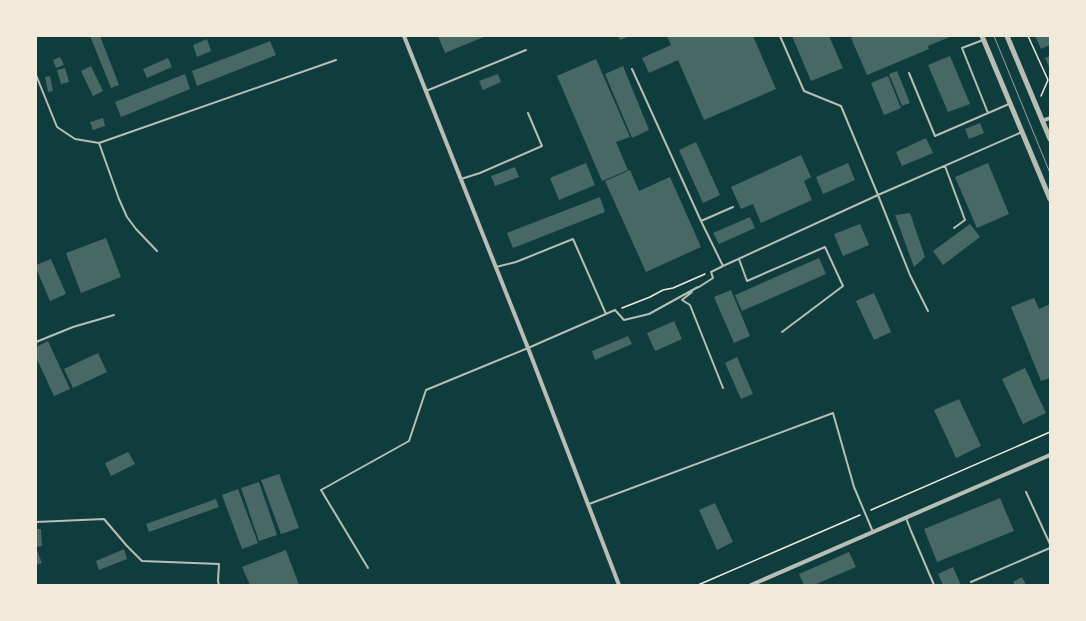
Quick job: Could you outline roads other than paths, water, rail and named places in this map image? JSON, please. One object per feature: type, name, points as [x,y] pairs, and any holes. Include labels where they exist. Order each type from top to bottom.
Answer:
[{"type":"street","points":[[404,36],[528,348],[619,585]]},
{"type":"street","points":[[1007,36],[1050,139]]},
{"type":"street","points":[[983,38],[1050,199]]},
{"type":"street","points":[[1042,121],[1050,118]]},
{"type":"street","points":[[751,585],[1050,455]]},
{"type":"lane","points":[[780,36],[804,91],[840,106],[910,275],[928,311]]},
{"type":"lane","points":[[983,38],[962,48],[988,113]]},
{"type":"lane","points":[[426,91],[526,50]]},
{"type":"lane","points":[[36,75],[57,127],[75,139],[99,144],[336,60]]},
{"type":"lane","points":[[632,69],[723,266]]},
{"type":"lane","points":[[909,73],[935,136],[1010,104]]},
{"type":"lane","points":[[461,179],[542,146],[528,113]]},
{"type":"lane","points":[[368,568],[321,490],[409,441],[426,390],[615,310],[624,320],[648,314],[713,278],[711,272],[723,266],[878,195],[1022,132]]},
{"type":"lane","points":[[99,144],[127,218],[157,251]]},
{"type":"lane","points":[[945,166],[965,220],[954,228]]},
{"type":"lane","points":[[701,221],[733,207]]},
{"type":"lane","points":[[496,267],[516,262],[573,239],[606,314]]},
{"type":"lane","points":[[739,259],[748,281],[825,247],[843,286],[782,332]]},
{"type":"lane","points":[[698,287],[682,300],[690,305],[723,388]]},
{"type":"lane","points":[[36,342],[73,327],[114,315]]},
{"type":"lane","points":[[589,504],[833,413],[854,488],[873,532]]},
{"type":"lane","points":[[1026,492],[1050,544]]},
{"type":"lane","points":[[906,518],[934,585]]},
{"type":"lane","points":[[36,522],[104,520],[142,561],[219,564],[219,585]]},
{"type":"lane","points":[[971,582],[1050,548]]},
{"type":"tram line","points":[[994,36],[1050,173]]}]
